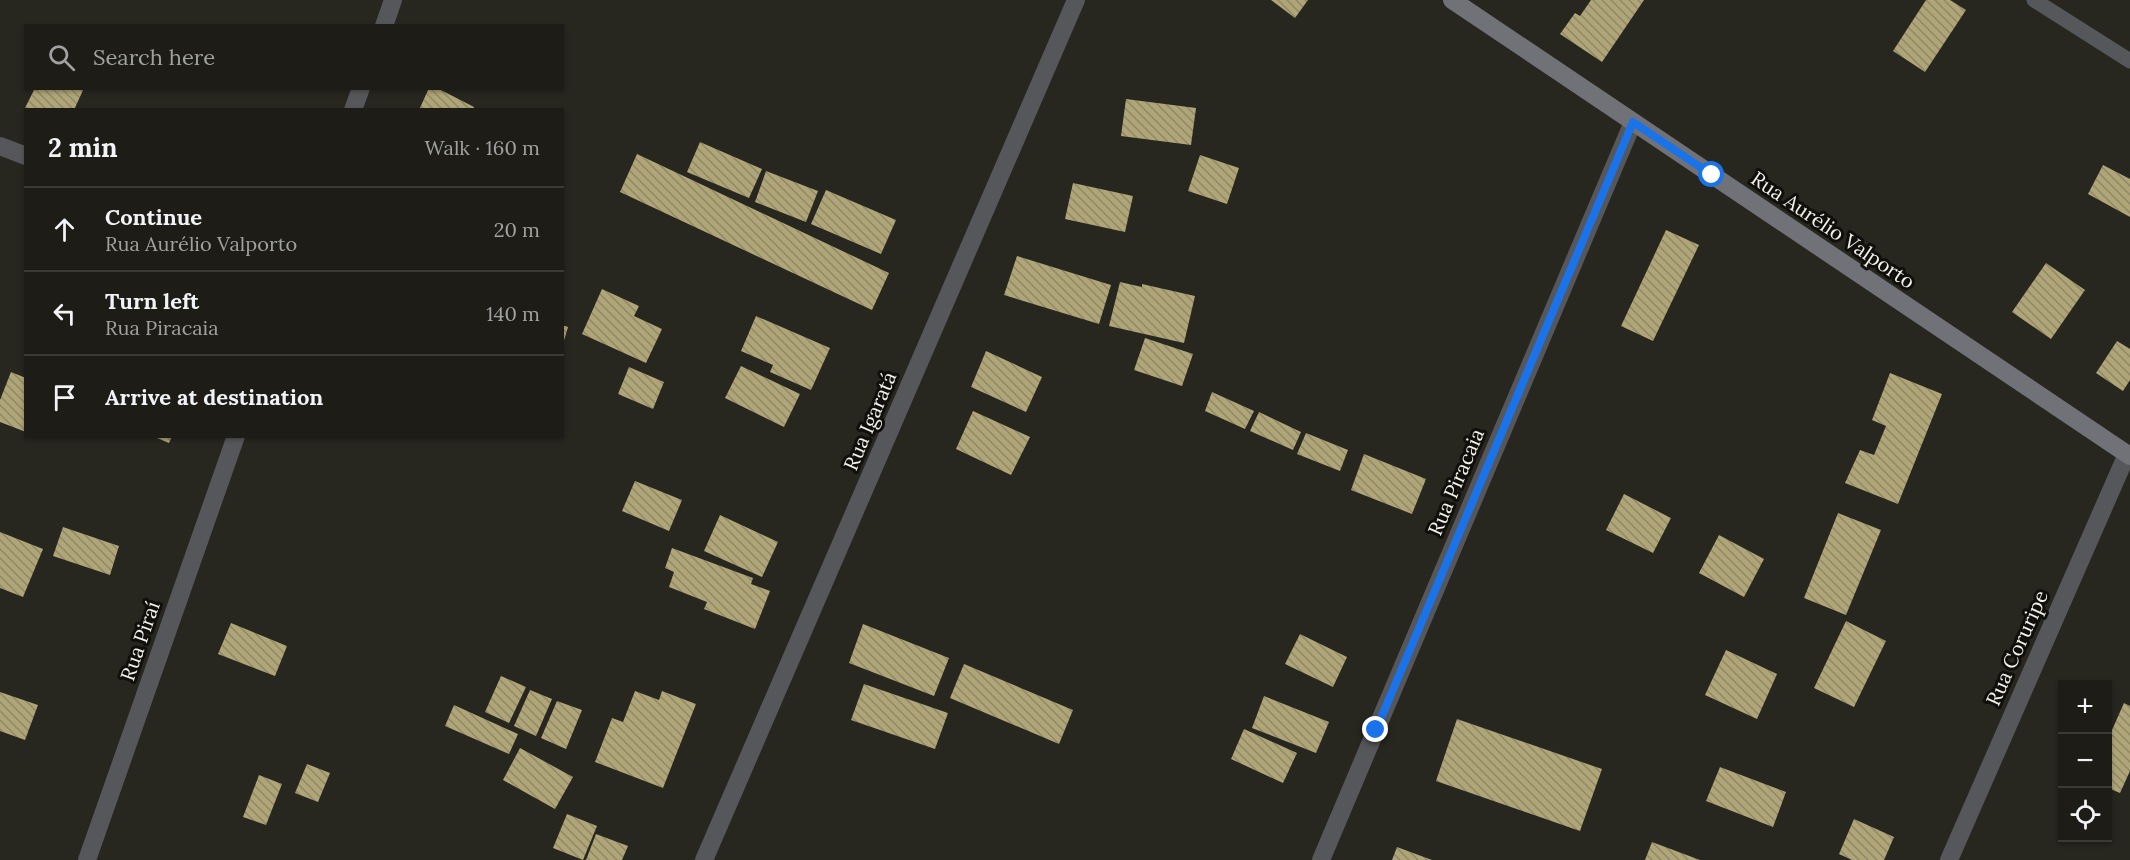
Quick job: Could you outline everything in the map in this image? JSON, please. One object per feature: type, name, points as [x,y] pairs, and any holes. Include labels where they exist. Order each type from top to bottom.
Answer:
[{"type":"main road","name":"Rua Aurélio Valporto","points":[[1452,0],[2128,455]]},
{"type":"street","points":[[385,24],[393,0]]},
{"type":"street","name":"Rua Igaratá","points":[[704,860],[1076,0]]},
{"type":"street","points":[[354,108],[360,90]]},
{"type":"street","name":"Rua Piracaia","points":[[1321,860],[1633,122]]},
{"type":"street","points":[[0,146],[24,155]]},
{"type":"street","name":"Rua Piraí","points":[[87,860],[235,438]]},
{"type":"street","name":"Rua Coruripe","points":[[1949,860],[2128,455]]},
{"type":"lane","points":[[2034,0],[2130,61]]},
{"type":"building","points":[[1271,0],[1308,0],[1295,18]]},
{"type":"building","points":[[1591,0],[1644,0],[1602,62],[1560,34],[1575,13],[1580,16]]},
{"type":"building","points":[[1926,0],[1950,0],[1966,10],[1925,72],[1893,51]]},
{"type":"building","points":[[34,90],[83,90],[75,108],[25,108]]},
{"type":"building","points":[[428,90],[441,90],[474,107],[474,108],[420,108]]},
{"type":"building","points":[[1126,99],[1196,108],[1191,145],[1121,136]]},
{"type":"building","points":[[700,142],[762,169],[749,198],[687,172]]},
{"type":"building","points":[[637,154],[889,273],[872,310],[620,192]]},
{"type":"building","points":[[1200,155],[1239,168],[1227,204],[1188,191]]},
{"type":"building","points":[[2103,165],[2130,179],[2130,217],[2088,194]]},
{"type":"building","points":[[766,171],[818,191],[806,222],[755,202]]},
{"type":"building","points":[[1073,183],[1133,196],[1125,232],[1065,219]]},
{"type":"building","points":[[826,190],[896,220],[881,254],[811,224]]},
{"type":"building","points":[[1666,230],[1699,245],[1653,341],[1621,326]]},
{"type":"building","points":[[1017,256],[1111,285],[1099,324],[1004,295]]},
{"type":"building","points":[[2046,263],[2085,290],[2051,339],[2012,312]]},
{"type":"building","points":[[1120,282],[1142,287],[1142,284],[1195,296],[1184,343],[1109,326]]},
{"type":"building","points":[[602,289],[639,306],[634,316],[662,329],[646,363],[582,334]]},
{"type":"building","points":[[756,316],[830,348],[811,390],[770,372],[773,365],[741,351]]},
{"type":"building","points":[[564,326],[568,327],[564,341]]},
{"type":"building","points":[[1145,338],[1193,354],[1182,386],[1134,370]]},
{"type":"building","points":[[2117,341],[2130,349],[2130,380],[2123,391],[2096,373]]},
{"type":"building","points":[[986,351],[1042,377],[1026,412],[971,387]]},
{"type":"building","points":[[741,366],[800,394],[784,427],[725,398]]},
{"type":"building","points":[[629,367],[664,382],[653,409],[618,394]]},
{"type":"building","points":[[11,372],[24,377],[24,431],[0,422],[0,400]]},
{"type":"building","points":[[1890,373],[1942,394],[1898,504],[1845,483],[1860,450],[1874,455],[1886,426],[1872,420]]},
{"type":"building","points":[[1212,392],[1254,411],[1245,429],[1205,411]]},
{"type":"building","points":[[973,411],[1030,437],[1011,475],[956,449]]},
{"type":"building","points":[[1259,412],[1301,432],[1293,450],[1250,431]]},
{"type":"building","points":[[1306,433],[1348,450],[1340,471],[1297,454]]},
{"type":"building","points":[[157,438],[171,438],[169,443]]},
{"type":"building","points":[[1364,454],[1426,479],[1412,514],[1351,490]]},
{"type":"building","points":[[635,481],[682,500],[669,531],[622,511]]},
{"type":"building","points":[[1624,494],[1671,518],[1653,553],[1606,530]]},
{"type":"building","points":[[1838,513],[1881,530],[1846,615],[1804,598]]},
{"type":"building","points":[[720,515],[778,542],[762,577],[704,551]]},
{"type":"building","points":[[63,527],[119,546],[110,575],[53,556]]},
{"type":"building","points":[[0,532],[43,549],[23,597],[0,588]]},
{"type":"building","points":[[1719,535],[1764,559],[1744,597],[1699,573]]},
{"type":"building","points":[[672,548],[753,578],[751,584],[770,591],[755,629],[704,609],[707,602],[669,587],[674,572],[665,568]]},
{"type":"building","points":[[1846,621],[1886,641],[1854,707],[1814,688]]},
{"type":"building","points":[[231,623],[287,646],[275,676],[218,654]]},
{"type":"building","points":[[863,624],[949,658],[934,696],[849,663]]},
{"type":"building","points":[[1300,634],[1347,657],[1333,687],[1285,664]]},
{"type":"building","points":[[1726,650],[1777,674],[1757,719],[1705,695]]},
{"type":"building","points":[[964,664],[1073,710],[1059,744],[950,698]]},
{"type":"building","points":[[501,676],[526,687],[509,723],[485,712]]},
{"type":"building","points":[[864,684],[948,713],[935,749],[851,720]]},
{"type":"building","points":[[530,690],[552,699],[536,736],[514,726]]},
{"type":"building","points":[[635,691],[659,700],[662,691],[696,704],[663,788],[595,762],[612,718],[623,722]]},
{"type":"building","points":[[0,692],[38,705],[25,740],[0,731]]},
{"type":"building","points":[[1264,696],[1329,722],[1316,753],[1252,728]]},
{"type":"building","points":[[557,701],[582,710],[566,749],[541,738]]},
{"type":"building","points":[[2124,703],[2130,706],[2130,771],[2120,793],[2112,790],[2112,730]]},
{"type":"building","points":[[454,705],[518,734],[509,754],[445,726]]},
{"type":"building","points":[[1457,719],[1602,769],[1580,831],[1436,781]]},
{"type":"building","points":[[1244,729],[1297,753],[1283,783],[1231,759]]},
{"type":"building","points":[[520,748],[573,777],[555,809],[503,780]]},
{"type":"building","points":[[307,764],[330,773],[318,802],[295,793]]},
{"type":"building","points":[[1720,767],[1786,792],[1773,827],[1706,801]]},
{"type":"building","points":[[259,775],[282,784],[266,825],[243,817]]},
{"type":"building","points":[[567,814],[597,826],[583,860],[553,848]]},
{"type":"building","points":[[1854,819],[1894,837],[1884,860],[1852,860],[1839,854]]},
{"type":"building","points":[[596,834],[628,846],[622,860],[586,860]]},
{"type":"building","points":[[1652,842],[1700,860],[1645,860]]},
{"type":"building","points":[[1397,847],[1432,860],[1392,860]]},
{"type":"route","points":[[1376,730],[1633,122],[1712,175]]}]
